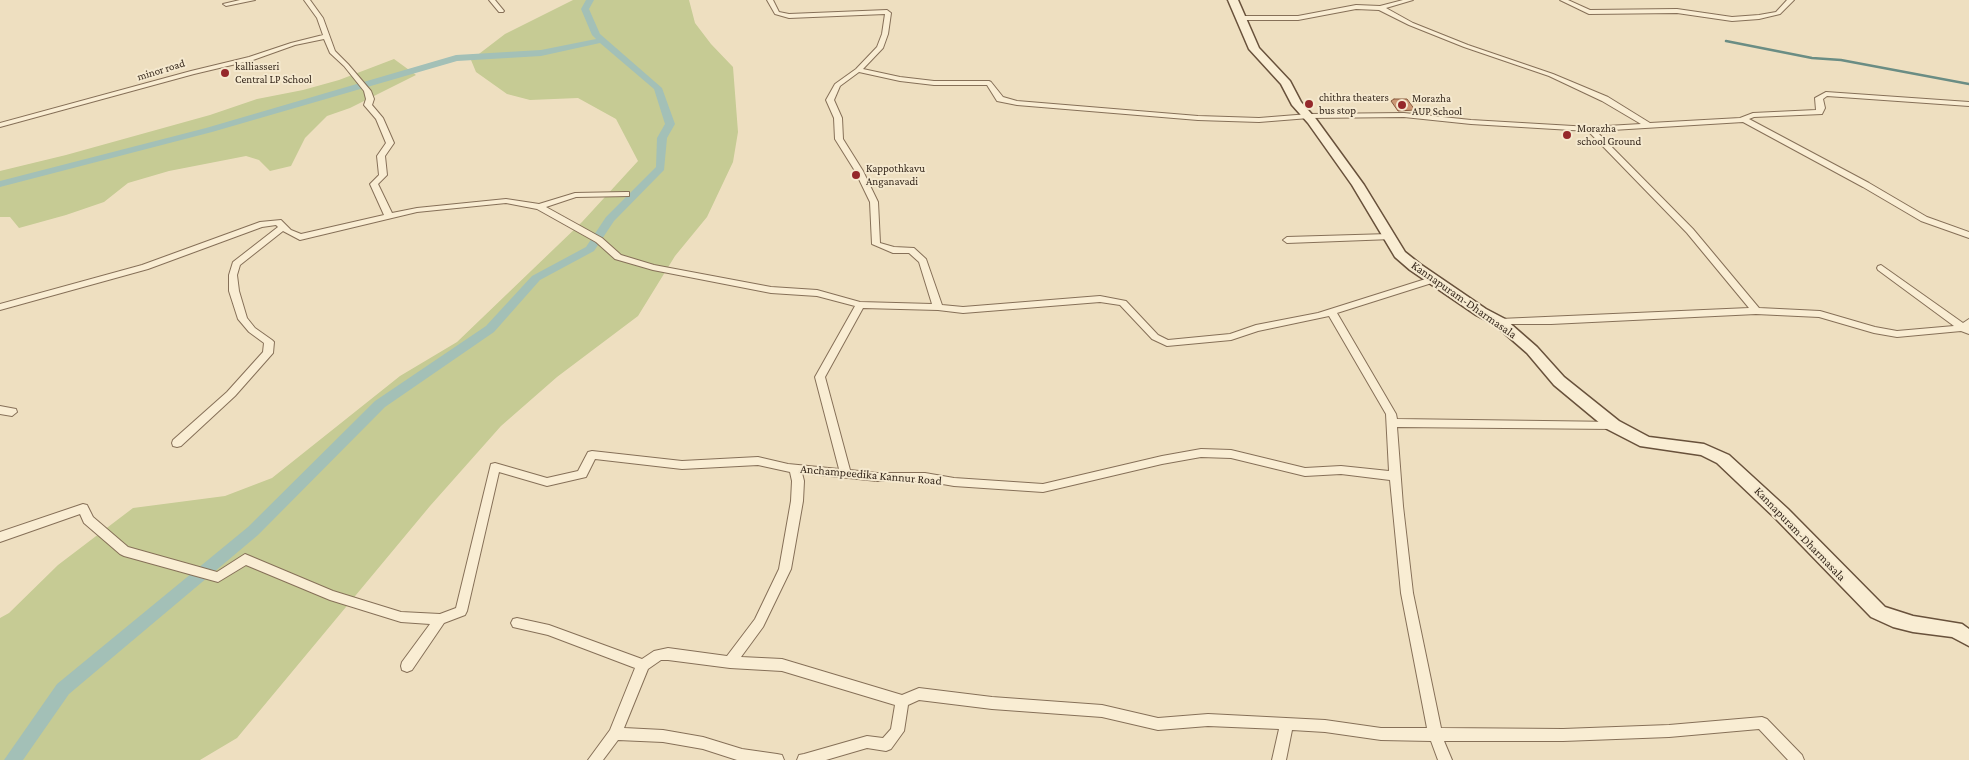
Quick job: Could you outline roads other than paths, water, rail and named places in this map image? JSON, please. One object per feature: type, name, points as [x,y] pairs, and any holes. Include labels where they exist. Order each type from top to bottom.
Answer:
[{"type":"main road","name":"Kannapuram-Dharmasala","points":[[1233,0],[1254,49],[1286,83],[1296,103],[1309,116],[1358,185],[1400,254],[1432,280],[1500,322],[1532,350],[1559,381],[1613,425],[1646,442],[1704,450],[1723,459],[1782,514],[1862,598],[1878,612],[1893,619],[1913,624],[1955,630],[1969,638]]},
{"type":"street","points":[[226,4],[252,0]]},
{"type":"street","points":[[308,0],[320,18],[328,36],[332,52],[346,64],[362,86],[370,99],[368,105],[379,118],[390,143],[381,156],[383,175],[374,184],[389,216]]},
{"type":"street","points":[[492,0],[501,11]]},
{"type":"street","points":[[770,0],[778,12],[789,16],[872,10],[888,13],[886,34],[880,48],[858,70],[836,85],[830,100],[838,118],[839,139],[859,171],[874,202],[876,244],[893,250],[911,250],[923,261],[938,307]]},
{"type":"street","points":[[1241,18],[1298,18],[1342,9],[1380,8],[1410,0]]},
{"type":"street","points":[[1564,0],[1589,12],[1677,11],[1732,19],[1759,17],[1778,13],[1791,0]]},
{"type":"street","points":[[1380,8],[1410,24],[1466,46],[1551,75],[1605,99],[1648,124]]},
{"type":"street","name":"minor road","points":[[0,125],[193,72],[251,59],[293,44],[328,36]]},
{"type":"street","points":[[858,70],[900,79],[934,83],[989,83],[1000,99],[1045,106],[1198,118],[1259,120],[1309,116],[1404,115],[1471,122],[1590,129],[1648,124],[1746,120],[1866,185],[1924,220],[1969,234]]},
{"type":"street","points":[[1746,120],[1744,118],[1753,114],[1819,112],[1821,108],[1819,98],[1826,94],[1969,104]]},
{"type":"street","points":[[1590,129],[1690,231],[1756,311]]},
{"type":"street","points":[[539,207],[575,195],[626,194]]},
{"type":"street","points":[[0,307],[145,266],[260,225],[278,222],[300,237],[426,209],[498,201],[539,207],[596,239],[618,257],[653,267],[771,290],[817,293],[860,305],[938,307],[962,310],[1100,299],[1123,303],[1155,337],[1167,343],[1231,337],[1256,328],[1284,324],[1331,311],[1432,280]]},
{"type":"street","points":[[177,442],[230,394],[268,353],[270,342],[252,330],[243,319],[234,291],[233,275],[236,264],[283,227]]},
{"type":"street","points":[[1287,240],[1389,237]]},
{"type":"street","points":[[1881,268],[1967,328]]},
{"type":"street","points":[[845,473],[820,377],[860,305]]},
{"type":"street","points":[[1331,311],[1391,414],[1395,476],[1407,593],[1435,734],[1445,760]]},
{"type":"street","points":[[1500,322],[1756,311],[1820,314],[1874,330],[1897,334],[1967,328]]},
{"type":"street","points":[[0,410],[12,412]]},
{"type":"street","points":[[1391,423],[1613,425]]},
{"type":"street","name":"Anchampeedika Kannur Road","points":[[0,537],[83,508],[88,520],[124,551],[207,574],[245,559],[330,595],[375,609],[402,617],[440,619],[461,612],[495,467],[547,482],[582,474],[592,456],[682,465],[758,461],[795,469],[877,477],[925,477],[954,482],[1042,488],[1162,460],[1201,453],[1231,454],[1305,472],[1341,470],[1395,476]]},
{"type":"street","points":[[730,662],[759,624],[785,569],[797,501],[798,481],[795,469]]},
{"type":"street","points":[[407,666],[440,619]]},
{"type":"street","points":[[517,623],[550,630],[643,665]]},
{"type":"street","points":[[595,760],[615,734],[643,665],[659,655],[668,654],[730,662],[782,665],[902,701],[919,694],[992,703],[1102,711],[1158,724],[1208,720],[1287,724],[1381,734],[1571,735],[1669,731],[1762,723],[1797,760]]},
{"type":"street","points":[[804,760],[867,742],[886,745],[897,730],[902,701]]},
{"type":"street","points":[[1279,760],[1287,724]]},
{"type":"street","points":[[615,734],[663,736],[703,743],[742,755],[777,760]]},
{"type":"waterway","points":[[590,0],[585,9],[596,35],[602,40]]},
{"type":"waterway","points":[[0,184],[209,130],[456,58],[541,53],[602,40]]},
{"type":"waterway","points":[[13,760],[63,689],[253,531],[380,404],[490,329],[536,278],[590,249],[610,219],[661,168],[662,138],[670,124],[658,88],[602,40]]},
{"type":"waterway","points":[[1726,41],[1812,58],[1841,60],[1969,84]]},
{"type":"place","name":"kalliasseri Central LP School","points":[[225,73]]},
{"type":"place","name":"chithra theaters bus stop","points":[[1309,104]]},
{"type":"place","name":"Morazha AUP School","points":[[1402,105]]},
{"type":"place","name":"Morazha school Ground","points":[[1567,135]]},
{"type":"place","name":"Kappothkavu Anganavadi","points":[[856,175]]}]
